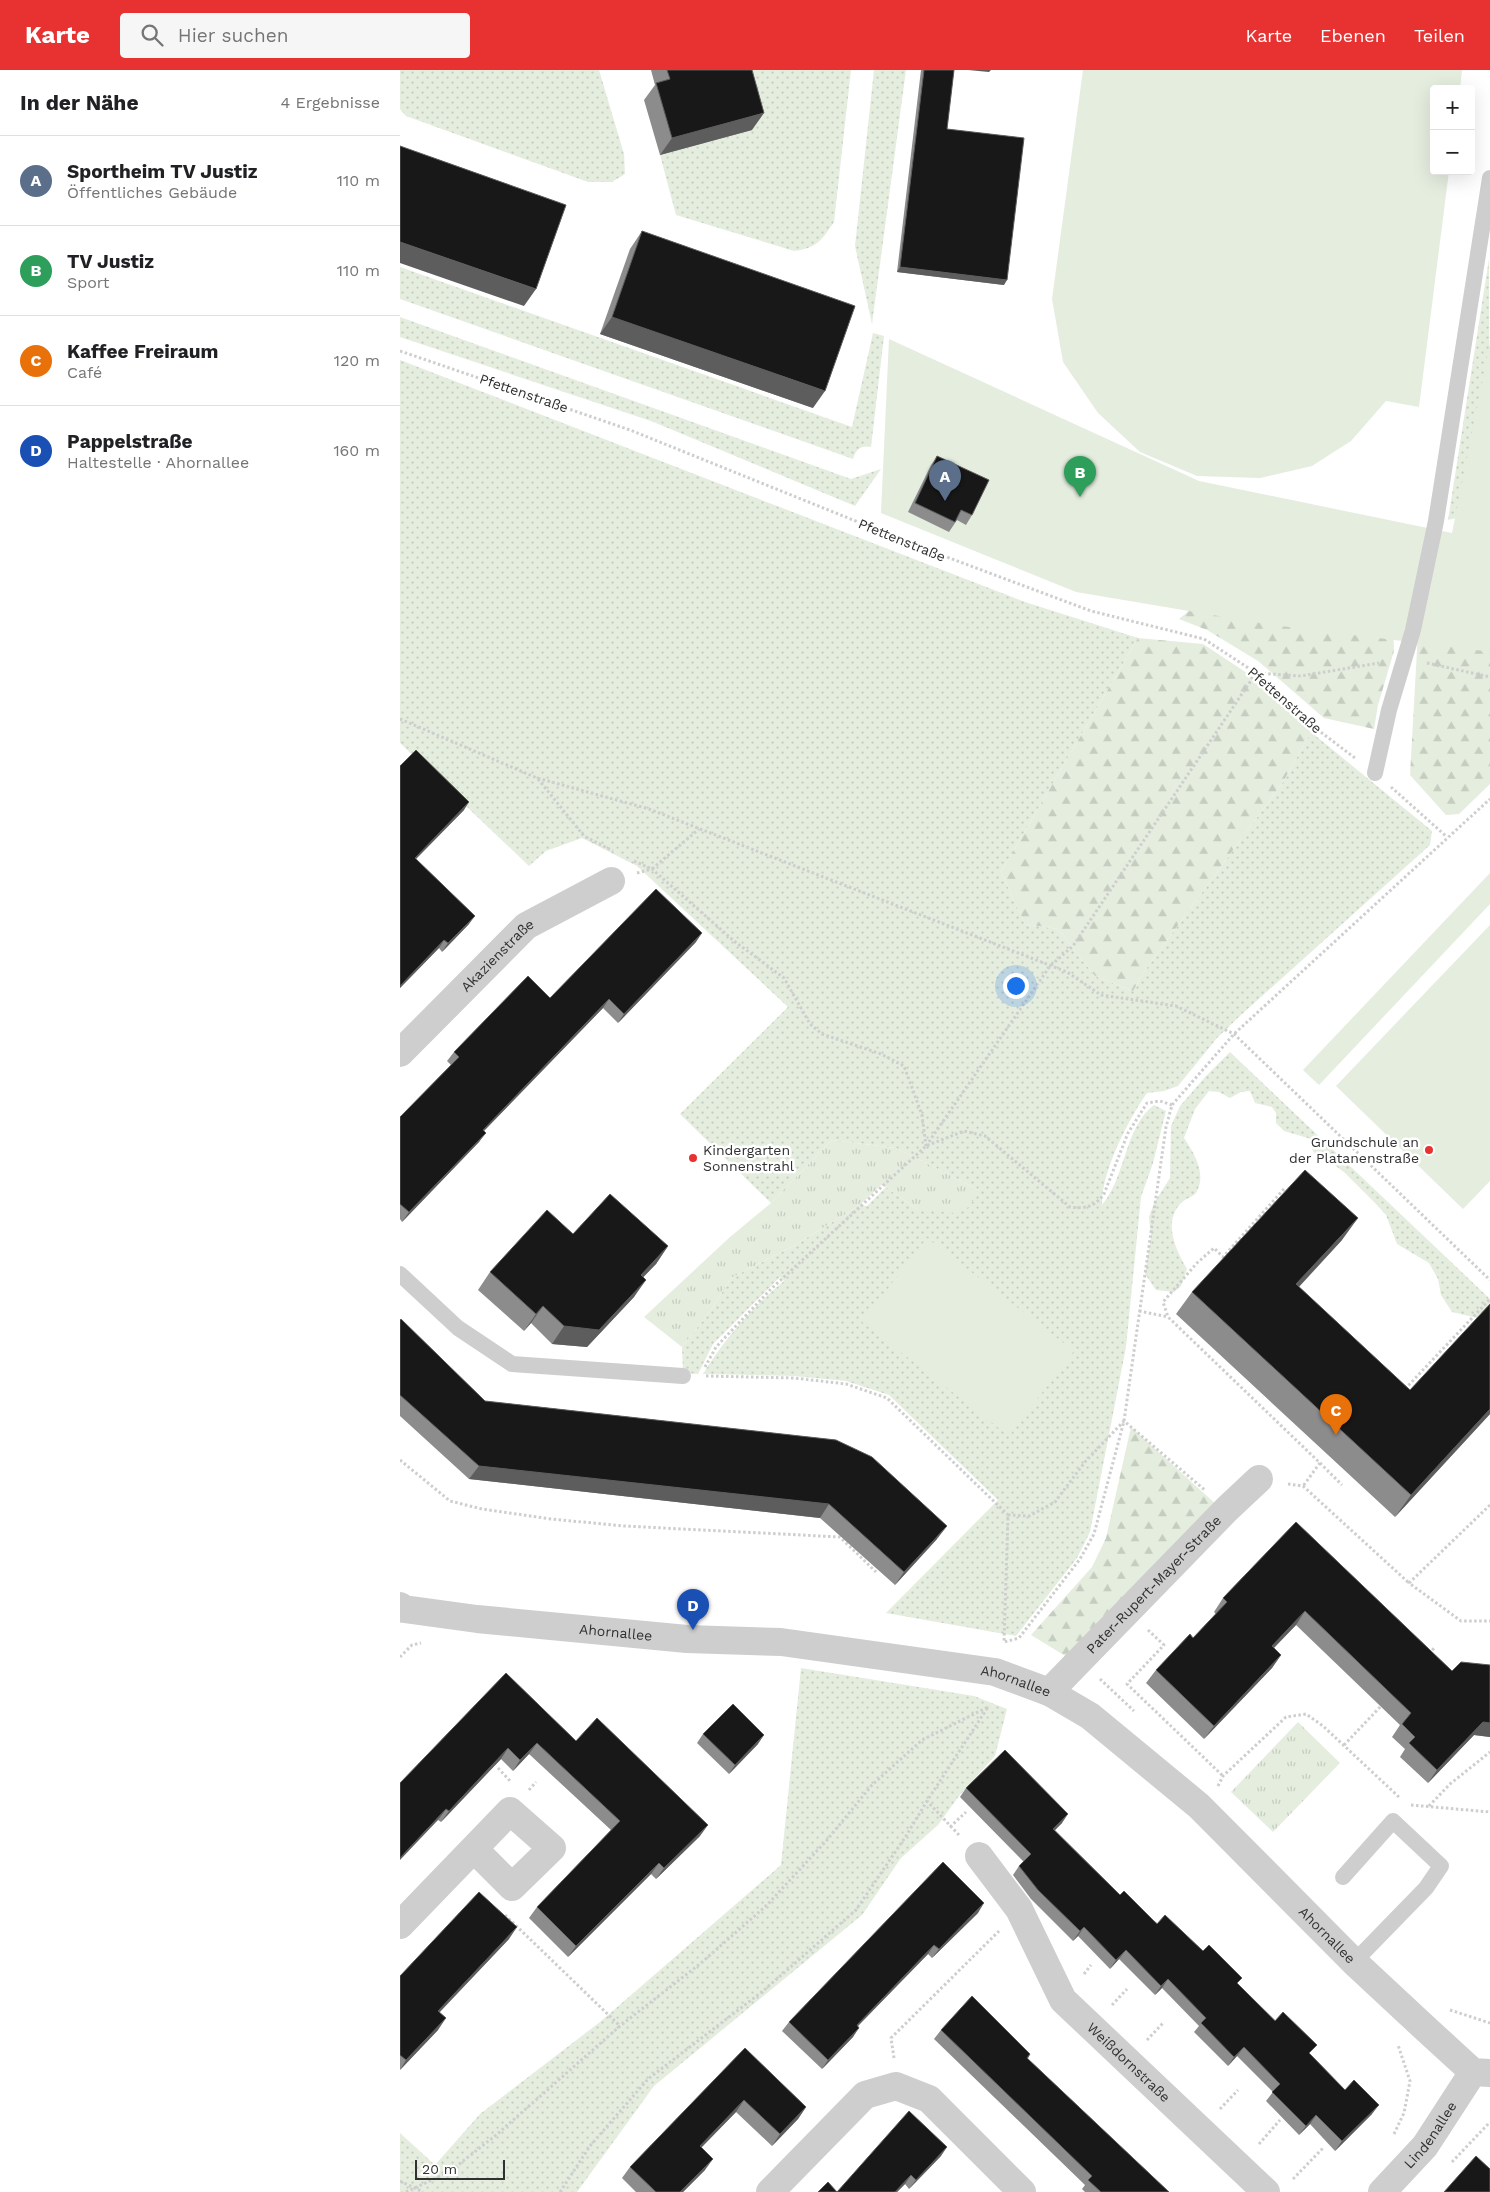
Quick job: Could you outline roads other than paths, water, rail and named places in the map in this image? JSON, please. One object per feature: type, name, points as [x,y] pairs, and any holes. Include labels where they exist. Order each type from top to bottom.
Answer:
[{"type":"street","name":"Akazienstraße","points":[[400,1053],[526,926],[611,881]]},
{"type":"street","name":"Pater-Rupert-Mayer-Straße","points":[[1049,1692],[1259,1479]]},
{"type":"street","name":"Ahornallee","points":[[401,1609],[477,1619],[687,1639],[781,1642],[995,1672],[1049,1692],[1090,1716],[1199,1806],[1354,1962],[1482,2072]]},
{"type":"street","points":[[400,1925],[474,1849]]},
{"type":"street","name":"Weißdornstraße","points":[[979,1856],[1019,1909],[1063,2000],[1277,2189]]},
{"type":"street","name":"Lindenallee","points":[[1382,2192],[1425,2146],[1482,2072]]},
{"type":"street","points":[[770,2192],[865,2095],[896,2086],[929,2099],[1022,2192]]},
{"type":"lane","points":[[1375,774],[1412,630],[1436,521],[1490,178]]},
{"type":"lane","points":[[400,1274],[458,1328],[512,1364],[683,1376]]},
{"type":"lane","points":[[1343,1877],[1393,1821],[1441,1866],[1426,1888],[1354,1962]]},
{"type":"place","name":"TV Justiz","points":[[1080,497]]},
{"type":"place","name":"Sportheim TV Justiz","points":[[945,501]]},
{"type":"place","name":"Grundschule an der Platanenstraße","points":[[1429,1150]]},
{"type":"place","name":"Kindergarten Sonnenstrahl","points":[[693,1158]]},
{"type":"place","name":"Kaffee Freiraum","points":[[1336,1435]]},
{"type":"place","name":"Pappelstraße","points":[[693,1630]]}]
